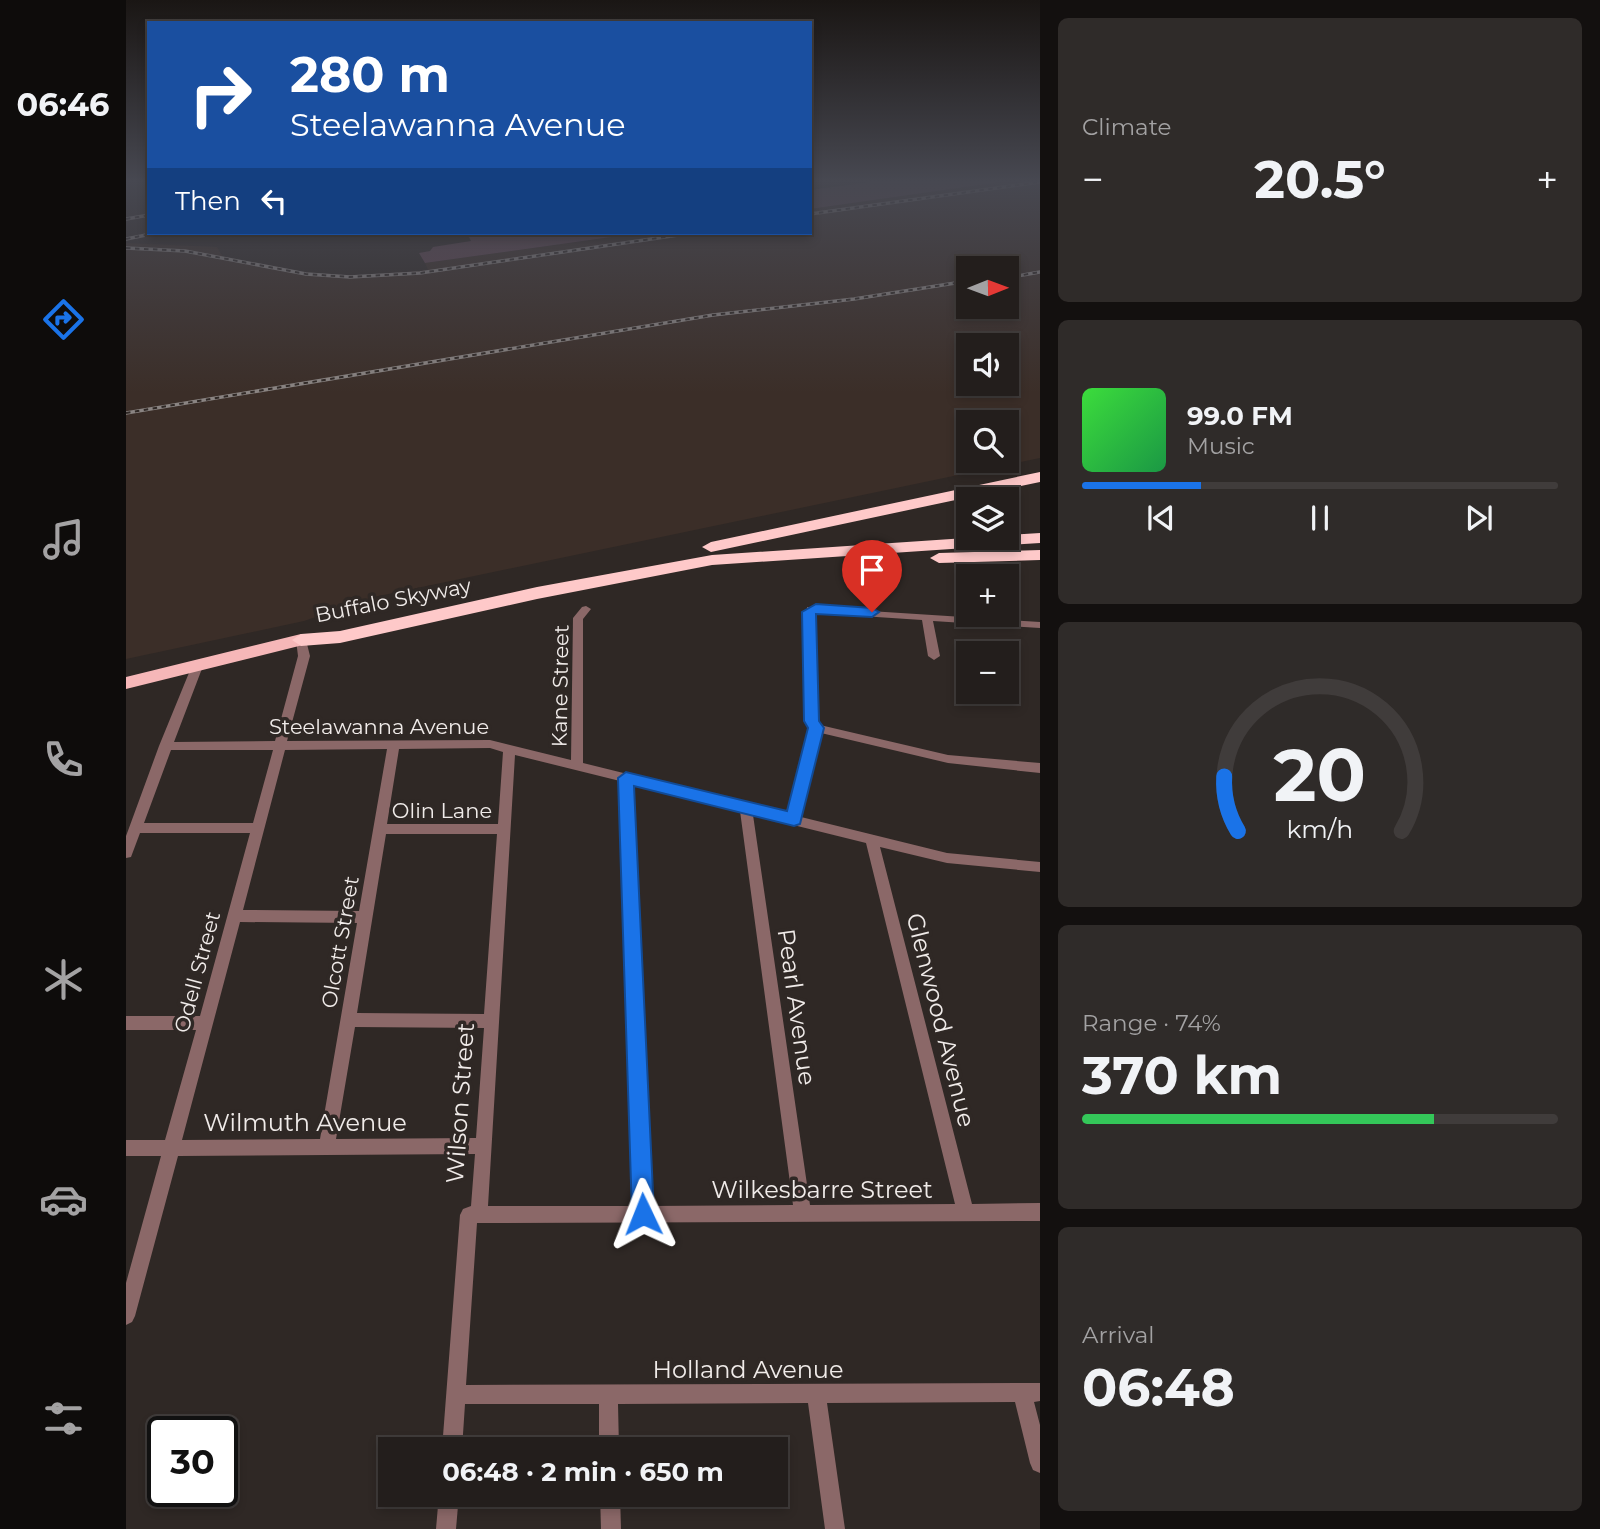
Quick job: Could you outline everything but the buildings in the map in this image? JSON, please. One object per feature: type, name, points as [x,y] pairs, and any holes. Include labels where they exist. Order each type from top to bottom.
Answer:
[{"type":"highway","points":[[658,559],[1040,477]]},
{"type":"highway","points":[[1019,532],[1040,530]]},
{"type":"highway","name":"Buffalo Skyway","points":[[301,640],[348,624],[658,559],[764,546],[956,536]]},
{"type":"highway","name":"Buffalo Skyway","points":[[301,640],[340,636],[712,560],[819,550],[1040,538]]},
{"type":"highway","points":[[497,603],[520,602],[644,576],[733,563],[836,558],[1040,555]]},
{"type":"highway","points":[[126,682],[301,640]]},
{"type":"street","name":"Kane Street","points":[[577,765],[578,618],[586,609]]},
{"type":"street","points":[[794,819],[816,728],[812,721],[810,610],[1040,625]]},
{"type":"street","points":[[927,617],[934,656]]},
{"type":"street","name":"Odell Street","points":[[126,1316],[304,656],[301,640]]},
{"type":"street","points":[[126,853],[197,666]]},
{"type":"street","points":[[816,728],[957,760],[1040,768]]},
{"type":"street","name":"Olcott Street","points":[[327,1147],[394,744]]},
{"type":"street","name":"Steelawanna Avenue","points":[[165,746],[490,744],[947,858],[1039,870]]},
{"type":"street","name":"Wilson Street","points":[[453,1437],[468,1214],[479,1215],[509,749]]},
{"type":"street","points":[[626,778],[643,1214]]},
{"type":"street","name":"Pearl Avenue","points":[[746,808],[803,1213]]},
{"type":"street","points":[[135,828],[258,828]]},
{"type":"street","name":"Olin Lane","points":[[381,829],[503,829]]},
{"type":"street","name":"Glenwood Avenue","points":[[872,839],[966,1213]]},
{"type":"street","points":[[234,916],[365,917]]},
{"type":"street","points":[[348,1020],[491,1021]]},
{"type":"street","points":[[126,1023],[204,1023]]},
{"type":"street","name":"Wilmuth Avenue","points":[[126,1148],[483,1146]]},
{"type":"street","name":"Wilkesbarre Street","points":[[479,1215],[1040,1212]]},
{"type":"street","points":[[1031,1392],[1040,1463]]},
{"type":"street","name":"Holland Avenue","points":[[456,1395],[1031,1392]]},
{"type":"street","points":[[816,1393],[835,1529]]},
{"type":"street","points":[[608,1394],[609,1437]]},
{"type":"street","points":[[446,1529],[448,1507]]},
{"type":"street","points":[[610,1507],[611,1529]]},
{"type":"shaded area","points":[[126,250],[219,250],[223,257],[304,273],[350,276],[428,270],[425,263],[516,250],[1040,250],[1040,458],[1019,462],[1019,410],[956,410],[956,473],[968,473],[374,597],[304,621],[126,659]]},
{"type":"shaded area","points":[[516,250],[425,263],[419,253]]},
{"type":"railway","points":[[172,250],[306,274],[350,277],[420,273],[574,250]]},
{"type":"railway","points":[[1019,276],[1040,272]]},
{"type":"railway","points":[[126,413],[713,315],[854,299],[956,283]]},
{"type":"route","points":[[643,1214],[626,778],[794,819],[816,728],[812,721],[809,612],[816,608],[872,612]]}]
